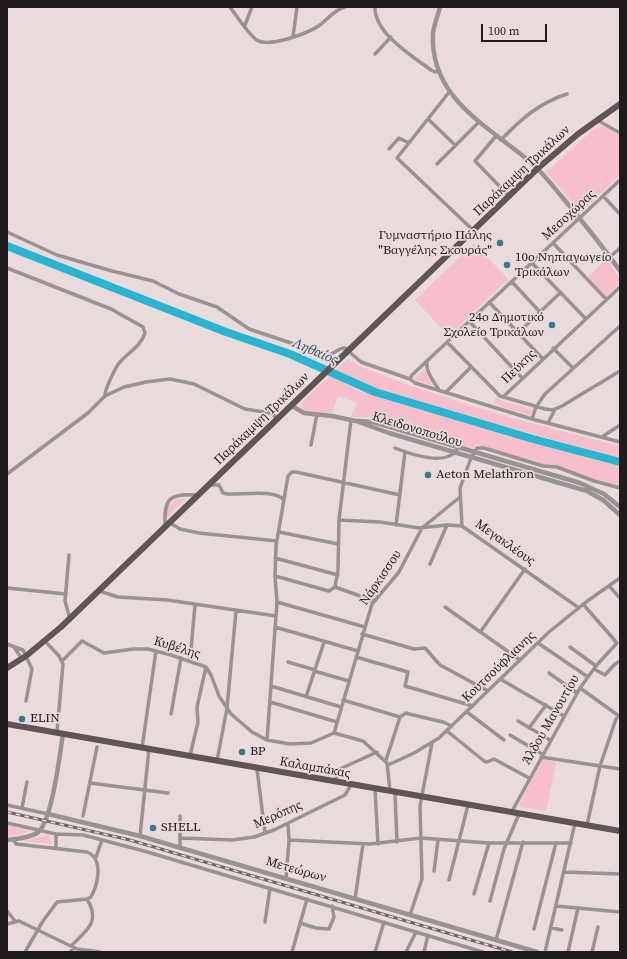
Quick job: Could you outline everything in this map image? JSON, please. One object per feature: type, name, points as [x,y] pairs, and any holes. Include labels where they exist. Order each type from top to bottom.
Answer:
[{"type":"main road","name":"Παράκαμψη Τρικάλων","points":[[7,668],[46,641],[70,619],[510,197],[537,169],[596,120],[620,104]]},
{"type":"main road","name":"Καλαμπάκας","points":[[7,724],[257,769],[620,831]]},
{"type":"street","points":[[230,7],[253,37],[261,42],[293,37],[315,28],[338,10],[345,7]]},
{"type":"street","points":[[245,25],[252,7]]},
{"type":"street","points":[[293,37],[297,7]]},
{"type":"street","points":[[375,7],[377,20],[397,45],[431,70],[435,72],[440,71]]},
{"type":"street","points":[[440,7],[433,32],[433,44],[440,71],[450,91],[461,106],[537,169],[580,218],[620,271]]},
{"type":"street","points":[[375,54],[390,37]]},
{"type":"street","points":[[450,91],[397,158],[474,231]]},
{"type":"street","points":[[501,140],[533,109],[543,103],[567,94]]},
{"type":"street","points":[[428,119],[455,145]]},
{"type":"street","points":[[596,120],[620,133]]},
{"type":"street","points":[[437,164],[479,122]]},
{"type":"street","points":[[496,136],[474,161],[510,197]]},
{"type":"street","points":[[389,149],[399,138],[409,143]]},
{"type":"street","name":"Μεσοχώρας","points":[[410,379],[412,375],[620,180]]},
{"type":"street","points":[[603,196],[620,214]]},
{"type":"street","points":[[7,232],[57,255],[153,281],[180,294],[217,307],[245,327],[259,332],[327,355],[333,354],[344,347],[347,353],[365,364],[440,391],[532,419],[620,442]]},
{"type":"street","points":[[553,243],[606,299]]},
{"type":"street","points":[[610,257],[620,248]]},
{"type":"street","points":[[532,263],[585,318]]},
{"type":"street","points":[[7,268],[111,309],[143,327],[145,333],[144,338],[133,351],[119,363],[105,390],[105,396]]},
{"type":"street","points":[[512,282],[540,312]]},
{"type":"street","name":"Πεύκης","points":[[503,397],[542,358],[620,286]]},
{"type":"street","points":[[518,333],[560,292]]},
{"type":"street","points":[[490,302],[542,358]]},
{"type":"street","points":[[469,321],[522,378]]},
{"type":"street","points":[[532,419],[536,407],[545,394],[620,326]]},
{"type":"street","points":[[447,342],[503,397],[536,407],[555,409]]},
{"type":"street","points":[[553,348],[573,368]]},
{"type":"street","points":[[428,360],[426,365],[430,376],[440,391]]},
{"type":"street","points":[[446,392],[471,367]]},
{"type":"street","points":[[548,423],[555,409],[620,371]]},
{"type":"street","points":[[7,474],[88,413],[105,396],[124,387],[157,380],[170,379],[201,386],[245,409],[271,413],[278,419]]},
{"type":"street","points":[[275,576],[329,591],[335,587],[338,574],[339,520],[343,482],[354,421],[301,412],[292,406]]},
{"type":"street","points":[[311,445],[317,414]]},
{"type":"street","name":"Κλειδονοπούλου","points":[[354,421],[373,422],[474,452],[543,469],[591,487],[608,497],[620,507]]},
{"type":"street","name":"Κλειδονοπούλου","points":[[354,421],[471,458],[587,491],[603,500],[620,515]]},
{"type":"street","points":[[602,437],[620,425]]},
{"type":"street","points":[[395,448],[405,452],[435,458],[456,453],[458,447]]},
{"type":"street","points":[[396,525],[405,452]]},
{"type":"street","points":[[462,526],[460,488],[474,452]]},
{"type":"street","points":[[543,469],[557,468],[620,488]]},
{"type":"street","points":[[267,740],[277,602],[275,558],[288,476],[292,472],[400,495]]},
{"type":"street","points":[[209,485],[219,485],[223,493],[227,494],[272,494],[280,496],[284,500]]},
{"type":"street","points":[[165,528],[164,508],[169,501],[178,494],[199,495]]},
{"type":"street","name":"Νάρκισσου","points":[[334,733],[362,634],[374,601],[399,572],[422,528],[460,497]]},
{"type":"street","name":"Μεγακλέους","points":[[339,520],[422,528],[447,525],[462,526],[579,608]]},
{"type":"street","points":[[170,523],[180,529],[199,533],[277,541]]},
{"type":"street","points":[[430,564],[447,525]]},
{"type":"street","points":[[279,532],[338,544]]},
{"type":"street","points":[[68,554],[66,607],[70,619]]},
{"type":"street","points":[[275,558],[338,574]]},
{"type":"street","points":[[481,631],[525,569]]},
{"type":"street","name":"Κουτσούφλιανης","points":[[388,765],[410,756],[432,743],[447,731],[538,643],[583,604],[620,578]]},
{"type":"street","points":[[609,586],[620,598]]},
{"type":"street","points":[[335,587],[374,601]]},
{"type":"street","points":[[7,588],[66,594]]},
{"type":"street","points":[[99,591],[118,597],[167,600],[276,616]]},
{"type":"street","points":[[277,602],[365,627]]},
{"type":"street","name":"Άλδου Μανουτίου","points":[[511,813],[541,756],[580,688],[595,667],[617,643],[583,604]]},
{"type":"street","points":[[190,661],[195,605]]},
{"type":"street","points":[[445,608],[481,631],[520,660]]},
{"type":"street","points":[[217,761],[227,708],[236,611]]},
{"type":"street","points":[[275,627],[358,651]]},
{"type":"street","points":[[362,634],[414,649],[425,648],[440,665],[488,691]]},
{"type":"street","points":[[7,840],[35,834],[40,830],[48,814],[60,733],[62,661],[46,641]]},
{"type":"street","name":"Κυβέλης","points":[[62,661],[82,641],[104,653],[137,649],[156,651],[182,658],[206,668],[211,674],[217,693],[227,708],[242,724],[267,740],[285,744],[311,743],[334,733]]},
{"type":"street","points":[[306,696],[324,642]]},
{"type":"street","points":[[538,643],[588,677]]},
{"type":"street","points":[[7,644],[14,647],[24,657],[32,669],[26,702]]},
{"type":"street","points":[[570,647],[605,675],[615,664],[620,661]]},
{"type":"street","points":[[140,836],[143,817],[146,748],[156,651]]},
{"type":"street","points":[[356,657],[408,672],[405,686],[473,706]]},
{"type":"street","points":[[171,714],[182,658]]},
{"type":"street","points":[[288,662],[349,681]]},
{"type":"street","points":[[190,756],[198,722],[197,707],[206,668]]},
{"type":"street","points":[[549,673],[577,693]]},
{"type":"street","points":[[500,679],[564,716]]},
{"type":"street","points":[[271,686],[341,707]]},
{"type":"street","points":[[580,688],[619,716],[616,719],[600,766],[587,825]]},
{"type":"street","points":[[344,700],[400,717]]},
{"type":"street","points":[[270,702],[337,722]]},
{"type":"street","points":[[529,728],[546,705]]},
{"type":"street","points":[[467,712],[504,740]]},
{"type":"street","points":[[386,760],[400,717],[406,713],[443,722],[452,726]]},
{"type":"street","points":[[518,721],[550,740]]},
{"type":"street","points":[[447,731],[485,761],[494,759],[529,778]]},
{"type":"street","points":[[334,733],[363,741],[386,760],[393,792],[397,842]]},
{"type":"street","points":[[510,735],[541,756],[620,769]]},
{"type":"street","points":[[410,915],[422,879],[422,797],[432,743]]},
{"type":"street","points":[[84,816],[97,747]]},
{"type":"street","points":[[335,782],[338,771],[342,768],[377,752]]},
{"type":"street","points":[[257,769],[265,833]]},
{"type":"street","points":[[22,808],[27,782]]},
{"type":"street","points":[[90,783],[168,793]]},
{"type":"street","name":"Μερόπης","points":[[181,838],[238,839],[265,833],[345,795],[351,785]]},
{"type":"street","points":[[374,789],[378,844]]},
{"type":"street","points":[[7,805],[48,814]]},
{"type":"street","points":[[449,880],[468,805]]},
{"type":"street","name":"Μετεώρων","points":[[48,814],[140,836],[537,952]]},
{"type":"street","points":[[490,901],[507,842],[519,814]]},
{"type":"street","points":[[180,816],[180,848]]},
{"type":"street","points":[[7,823],[56,834],[75,834],[102,840],[332,906],[483,952]]},
{"type":"street","points":[[286,879],[289,840],[288,823]]},
{"type":"street","points":[[545,952],[575,823]]},
{"type":"street","points":[[56,834],[56,848]]},
{"type":"street","points":[[289,840],[378,844],[421,838],[458,842],[571,844]]},
{"type":"street","points":[[13,839],[16,844],[83,851],[96,857]]},
{"type":"street","points":[[25,952],[57,902],[87,899],[92,894],[97,876],[98,863],[96,857],[102,840]]},
{"type":"street","points":[[434,871],[438,840]]},
{"type":"street","points":[[496,940],[523,842]]},
{"type":"street","points":[[474,894],[489,843]]},
{"type":"street","points":[[534,929],[556,843]]},
{"type":"street","points":[[355,899],[363,844]]},
{"type":"street","points":[[564,872],[620,874]]},
{"type":"street","points":[[265,922],[270,888]]},
{"type":"street","points":[[70,952],[93,921],[93,910],[87,899]]},
{"type":"street","points":[[292,952],[307,899]]},
{"type":"street","points":[[300,923],[316,928],[329,929],[334,917],[332,906]]},
{"type":"street","points":[[556,906],[620,912]]},
{"type":"street","points":[[568,952],[578,908]]},
{"type":"street","points":[[7,911],[15,921],[73,947],[100,952]]},
{"type":"street","points":[[7,924],[15,921]]},
{"type":"street","points":[[375,952],[384,922]]},
{"type":"street","points":[[592,952],[598,927]]},
{"type":"street","points":[[551,928],[562,930]]},
{"type":"street","points":[[406,952],[416,932]]},
{"type":"street","points":[[424,952],[428,935]]},
{"type":"shaded area","points":[[602,125],[620,136],[620,175],[581,212],[546,172],[594,129]]},
{"type":"shaded area","points":[[474,243],[508,279],[449,336],[415,300]]},
{"type":"shaded area","points":[[607,259],[620,279],[620,283],[606,296],[588,276]]},
{"type":"shaded area","points":[[348,359],[357,365],[389,378],[454,400],[520,420],[620,446],[620,458],[440,408],[353,381],[335,371]]},
{"type":"shaded area","points":[[424,369],[432,385],[413,379]]},
{"type":"shaded area","points":[[330,376],[359,391],[377,397],[620,466],[620,486],[594,480],[557,466],[542,464],[477,445],[472,448],[375,420],[386,419],[374,417],[351,417],[357,403],[338,396],[332,413],[306,411],[301,409],[303,401]]},
{"type":"shaded area","points":[[497,398],[502,401],[533,409],[530,415],[493,404]]},
{"type":"shaded area","points":[[184,499],[166,519],[167,508],[176,500]]},
{"type":"shaded area","points":[[543,759],[556,763],[546,811],[520,807],[519,804]]},
{"type":"shaded area","points":[[7,825],[28,831],[29,832],[7,837]]},
{"type":"shaded area","points":[[48,835],[52,844],[22,841]]},
{"type":"waterway","name":"Ληθαίος","points":[[7,246],[226,332],[290,354],[375,392],[533,439],[620,462]]},
{"type":"railway","points":[[7,812],[130,840],[512,952]]},
{"type":"place","name":"Γυμναστήριο Πάλης \"Βαγγέλης Σκουράς\"","points":[[500,243]]},
{"type":"place","name":"10ο Νηπιαγωγείο Τρικάλων","points":[[507,265]]},
{"type":"place","name":"24ο Δημοτικό Σχολείο Τρικάλων","points":[[552,325]]},
{"type":"place","name":"Aeton Melathron","points":[[428,475]]},
{"type":"place","name":"ELIN","points":[[22,719]]},
{"type":"place","name":"BP","points":[[242,752]]},
{"type":"place","name":"SHELL","points":[[153,828]]}]
